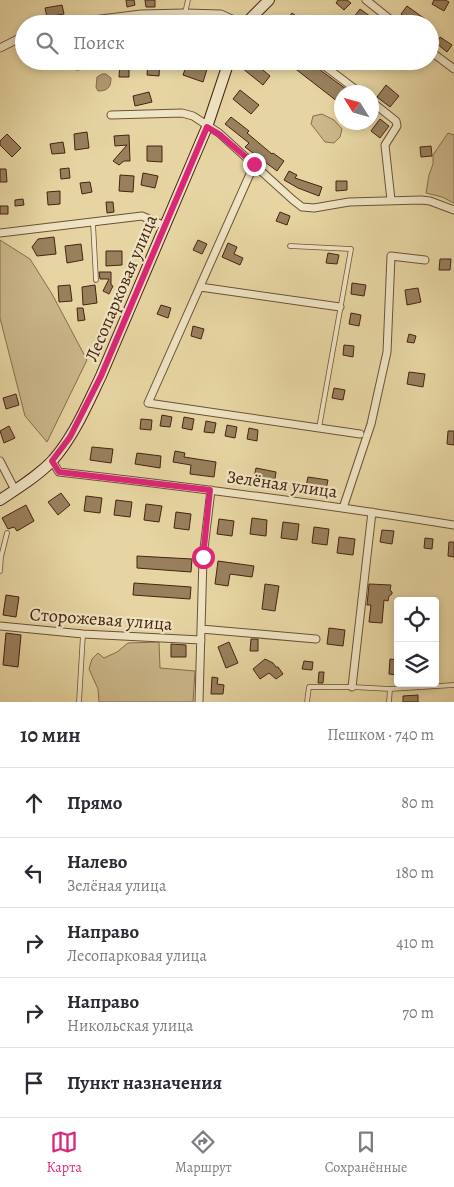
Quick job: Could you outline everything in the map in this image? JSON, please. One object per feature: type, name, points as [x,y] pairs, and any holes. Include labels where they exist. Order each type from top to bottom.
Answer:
[{"type":"street","points":[[253,15],[269,0]]},
{"type":"street","points":[[366,0],[385,15]]},
{"type":"street","points":[[133,15],[185,13],[223,15]]},
{"type":"street","points":[[0,48],[15,40]]},
{"type":"street","points":[[439,58],[454,69]]},
{"type":"street","name":"Лесопарковая улица","points":[[0,500],[52,461],[70,437],[84,411],[166,226],[207,127],[226,70]]},
{"type":"street","points":[[330,70],[350,85]]},
{"type":"street","points":[[379,108],[396,121],[397,126],[385,145],[392,200]]},
{"type":"street","points":[[111,115],[182,113],[193,116],[219,134],[302,207],[314,208],[349,202],[392,200],[430,201],[454,210]]},
{"type":"street","points":[[254,164],[148,403],[360,434]]},
{"type":"street","points":[[0,233],[142,216],[166,226]]},
{"type":"street","points":[[343,508],[371,424],[387,352],[391,256],[425,260]]},
{"type":"street","points":[[200,287],[340,307]]},
{"type":"street","points":[[0,461],[15,490]]},
{"type":"street","name":"Зелёная улица","points":[[52,461],[59,472],[210,490],[454,525]]},
{"type":"street","points":[[199,702],[203,557],[210,490]]},
{"type":"street","points":[[352,687],[372,512]]},
{"type":"street","name":"Сторожевая улица","points":[[0,626],[83,634],[201,640]]},
{"type":"street","points":[[201,629],[316,639]]},
{"type":"lane","points":[[185,13],[188,0]]},
{"type":"lane","points":[[93,223],[96,280]]},
{"type":"lane","points":[[290,246],[351,249],[319,428]]},
{"type":"lane","points":[[0,571],[1,556],[7,533]]},
{"type":"lane","points":[[79,702],[83,634]]},
{"type":"lane","points":[[307,702],[309,687],[390,689],[454,685]]},
{"type":"lane","points":[[390,689],[390,702]]},
{"type":"shaded area","points":[[106,74],[111,78],[110,84],[106,90],[98,91],[96,87],[97,77]]},
{"type":"shaded area","points":[[322,114],[334,120],[334,130],[342,130],[340,137],[334,143],[325,142],[311,124],[313,116]]},
{"type":"shaded area","points":[[448,133],[454,135],[454,203],[442,197],[426,193],[433,164],[433,155]]},
{"type":"shaded area","points":[[0,240],[30,259],[52,294],[87,360],[47,442],[25,416],[0,318]]},
{"type":"shaded area","points":[[159,642],[160,668],[195,671],[193,702],[99,702],[98,689],[89,669],[92,659],[98,653],[104,658],[117,652],[128,643]]},
{"type":"building","points":[[126,0],[134,0],[135,5],[127,7]]},
{"type":"building","points":[[145,0],[155,0],[155,7],[146,7]]},
{"type":"building","points":[[338,0],[347,0],[351,3],[344,10],[336,3]]},
{"type":"building","points":[[434,0],[449,2],[444,11],[432,4]]},
{"type":"building","points":[[62,5],[64,14],[47,15],[45,8]]},
{"type":"building","points":[[407,6],[419,15],[402,15],[401,14]]},
{"type":"building","points":[[360,9],[368,15],[356,15]]},
{"type":"building","points":[[440,37],[452,45],[447,52],[439,45]]},
{"type":"building","points":[[120,70],[129,70],[129,77],[119,77]]},
{"type":"building","points":[[147,70],[159,70],[159,76],[147,75]]},
{"type":"building","points":[[185,70],[207,70],[203,82],[183,75]]},
{"type":"building","points":[[244,70],[263,70],[270,76],[263,85]]},
{"type":"building","points":[[297,70],[320,70],[341,85],[334,85],[334,99]]},
{"type":"building","points":[[386,85],[399,96],[390,107],[379,99],[379,94]]},
{"type":"building","points":[[240,90],[259,105],[251,114],[233,99]]},
{"type":"building","points":[[149,92],[152,102],[135,106],[133,96]]},
{"type":"building","points":[[231,117],[249,131],[247,133],[272,154],[284,161],[277,171],[245,147],[249,143],[225,124]]},
{"type":"building","points":[[380,119],[389,126],[380,138],[371,131],[379,130]]},
{"type":"building","points":[[87,132],[89,148],[75,150],[74,134]]},
{"type":"building","points":[[7,134],[21,148],[12,157],[0,145],[0,141]]},
{"type":"building","points":[[129,135],[130,161],[124,161],[119,165],[113,161],[127,145],[115,146],[114,136]]},
{"type":"building","points":[[63,142],[65,153],[52,154],[50,144]]},
{"type":"building","points":[[147,146],[162,146],[162,162],[147,161]]},
{"type":"building","points":[[431,146],[432,156],[421,157],[420,147]]},
{"type":"building","points":[[69,168],[70,178],[61,179],[60,169]]},
{"type":"building","points":[[0,169],[6,169],[7,182],[0,182]]},
{"type":"building","points":[[289,171],[297,175],[295,178],[322,187],[319,196],[284,180]]},
{"type":"building","points":[[143,173],[158,176],[155,188],[141,185]]},
{"type":"building","points":[[120,175],[134,176],[133,192],[119,191]]},
{"type":"building","points":[[336,181],[347,181],[347,190],[336,191]]},
{"type":"building","points":[[90,182],[92,192],[82,194],[80,183]]},
{"type":"building","points":[[60,191],[60,204],[48,205],[47,192]]},
{"type":"building","points":[[23,199],[24,205],[15,206],[15,200]]},
{"type":"building","points":[[106,202],[113,202],[114,212],[107,213]]},
{"type":"building","points":[[0,206],[8,206],[8,214],[0,214]]},
{"type":"building","points":[[280,212],[290,216],[287,225],[276,221]]},
{"type":"building","points":[[54,237],[56,254],[37,256],[32,247],[38,239]]},
{"type":"building","points":[[198,240],[207,244],[202,254],[193,250]]},
{"type":"building","points":[[228,243],[237,247],[234,254],[243,258],[240,265],[222,257]]},
{"type":"building","points":[[81,244],[83,260],[67,263],[65,246]]},
{"type":"building","points":[[106,251],[122,251],[122,265],[106,266]]},
{"type":"building","points":[[328,253],[339,255],[337,264],[326,263]]},
{"type":"building","points":[[440,259],[451,259],[450,270],[439,270]]},
{"type":"building","points":[[99,272],[111,272],[111,285],[113,286],[109,294],[103,291],[109,279],[100,279]]},
{"type":"building","points":[[352,283],[366,285],[364,296],[351,294]]},
{"type":"building","points":[[70,285],[72,301],[59,302],[58,286]]},
{"type":"building","points":[[95,285],[97,303],[83,305],[82,287]]},
{"type":"building","points":[[418,288],[421,302],[407,305],[405,290]]},
{"type":"building","points":[[161,305],[171,308],[168,318],[157,314]]},
{"type":"building","points":[[77,308],[83,308],[85,320],[78,321]]},
{"type":"building","points":[[351,313],[361,315],[359,326],[349,324]]},
{"type":"building","points":[[193,326],[204,329],[201,339],[191,336]]},
{"type":"building","points":[[409,334],[416,336],[414,343],[407,342]]},
{"type":"building","points":[[344,345],[354,346],[353,357],[343,355]]},
{"type":"building","points":[[409,372],[425,374],[423,387],[407,384]]},
{"type":"building","points":[[334,388],[345,390],[343,400],[332,398]]},
{"type":"building","points":[[16,394],[19,405],[6,409],[3,398]]},
{"type":"building","points":[[162,415],[172,417],[170,427],[160,426]]},
{"type":"building","points":[[184,417],[194,419],[192,430],[182,428]]},
{"type":"building","points":[[141,419],[152,420],[151,430],[140,429]]},
{"type":"building","points":[[206,421],[216,423],[214,433],[204,432]]},
{"type":"building","points":[[227,425],[237,427],[235,438],[225,436]]},
{"type":"building","points":[[9,426],[15,438],[4,443],[0,431]]},
{"type":"building","points":[[249,428],[258,430],[257,441],[247,439]]},
{"type":"building","points":[[448,431],[454,431],[454,445],[447,444]]},
{"type":"building","points":[[92,447],[113,449],[111,463],[90,460]]},
{"type":"building","points":[[175,451],[185,453],[184,457],[216,462],[214,477],[190,474],[191,465],[173,462]]},
{"type":"building","points":[[137,453],[161,456],[160,468],[135,464]]},
{"type":"building","points":[[256,468],[276,472],[274,486],[253,482]]},
{"type":"building","points":[[308,477],[328,480],[325,494],[305,491]]},
{"type":"building","points":[[61,493],[70,505],[58,515],[48,502]]},
{"type":"building","points":[[86,496],[102,498],[100,513],[84,511]]},
{"type":"building","points":[[116,500],[132,502],[130,517],[114,515]]},
{"type":"building","points":[[146,504],[162,506],[159,522],[144,520]]},
{"type":"building","points":[[26,505],[34,521],[17,531],[14,527],[8,529],[2,518]]},
{"type":"building","points":[[176,512],[191,514],[189,530],[174,528]]},
{"type":"building","points":[[252,518],[267,520],[266,536],[250,534]]},
{"type":"building","points":[[219,519],[234,521],[232,536],[217,534]]},
{"type":"building","points":[[283,522],[299,524],[297,540],[281,538]]},
{"type":"building","points":[[314,527],[329,529],[327,545],[312,543]]},
{"type":"building","points":[[382,530],[394,531],[392,544],[380,542]]},
{"type":"building","points":[[339,537],[355,539],[353,555],[337,553]]},
{"type":"building","points":[[425,538],[433,539],[432,549],[424,548]]},
{"type":"building","points":[[449,542],[454,542],[454,557],[448,556]]},
{"type":"building","points":[[137,556],[192,559],[191,572],[137,568]]},
{"type":"building","points":[[218,561],[254,566],[252,577],[230,574],[228,586],[215,584]]},
{"type":"building","points":[[134,583],[191,587],[190,599],[133,595]]},
{"type":"building","points":[[265,584],[279,586],[275,611],[262,609]]},
{"type":"building","points":[[369,584],[391,585],[390,590],[392,594],[389,596],[388,601],[384,600],[382,623],[369,622],[371,605],[367,605]]},
{"type":"building","points":[[6,595],[19,597],[16,617],[3,615]]},
{"type":"building","points":[[329,628],[345,630],[343,646],[327,644]]},
{"type":"building","points":[[6,633],[21,635],[18,667],[3,665]]},
{"type":"building","points":[[251,639],[258,639],[258,651],[250,651]]},
{"type":"building","points":[[229,642],[238,663],[226,668],[218,647]]},
{"type":"building","points":[[171,644],[186,645],[186,657],[171,657]]},
{"type":"building","points":[[265,659],[278,667],[283,674],[276,679],[269,673],[260,679],[253,669]]},
{"type":"building","points":[[390,659],[394,660],[394,675],[389,674]]},
{"type":"building","points":[[304,661],[313,662],[312,670],[302,669]]},
{"type":"building","points":[[319,672],[324,672],[323,683],[318,683]]},
{"type":"building","points":[[212,677],[218,678],[217,684],[224,685],[223,694],[211,694]]},
{"type":"building","points":[[418,695],[418,702],[403,702],[403,696]]},
{"type":"route","points":[[203,557],[210,490],[59,472],[52,461],[70,437],[101,376],[207,127],[219,134],[254,164]]}]
